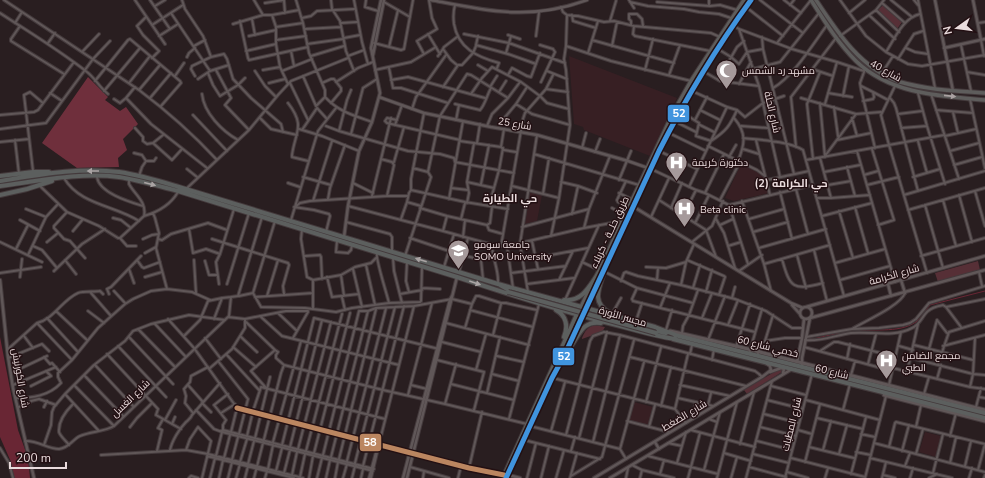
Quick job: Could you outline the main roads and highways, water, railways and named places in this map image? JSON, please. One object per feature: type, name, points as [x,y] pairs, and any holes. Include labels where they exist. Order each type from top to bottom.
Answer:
[{"type":"highway","points":[[0,176],[43,171],[58,173]]},
{"type":"highway","points":[[0,181],[58,173],[92,171],[118,172],[130,178],[139,176],[344,237],[373,249],[377,253],[422,267],[483,280],[618,316]]},
{"type":"highway","points":[[117,177],[120,174],[118,172]]},
{"type":"highway","points":[[0,186],[64,178],[97,176],[130,178],[178,191],[352,245],[373,249],[384,249],[444,267],[497,290],[539,304],[655,336],[676,337]]},
{"type":"highway","points":[[0,195],[64,178]]},
{"type":"highway","points":[[383,254],[382,252],[384,249]]},
{"type":"highway","points":[[564,301],[572,300],[583,294],[601,272]]},
{"type":"highway","points":[[601,272],[598,298],[603,309],[612,314],[664,330],[676,337]]},
{"type":"highway","name":"مجسر الثورة","points":[[498,284],[508,291]]},
{"type":"highway","name":"مجسر الثورة","points":[[497,290],[508,291],[676,337]]},
{"type":"highway","points":[[563,310],[567,307],[567,304],[564,301]]},
{"type":"highway","points":[[547,306],[560,312],[566,322],[565,335],[558,358]]},
{"type":"highway","name":"طريق حلــة - كربلاء","points":[[505,476],[524,440],[529,425],[581,307]]},
{"type":"highway","name":"طريق حلــة - كربلاء","points":[[505,476],[586,308]]},
{"type":"highway","points":[[603,321],[600,316],[602,313],[605,313]]},
{"type":"highway","points":[[564,356],[571,348],[579,333],[588,324],[596,322],[615,325]]},
{"type":"highway","name":"شارع 60","points":[[676,337],[692,344],[764,361],[793,366],[802,365],[850,381]]},
{"type":"highway","name":"شارع 60","points":[[676,337],[758,354],[793,366],[812,375],[850,381],[887,390],[956,412],[985,419]]},
{"type":"highway","name":"شارع 60","points":[[922,400],[985,411]]},
{"type":"main road","name":"طريق حلــة - كربلاء","points":[[581,307],[601,272],[632,207],[670,118],[691,81],[744,0]]},
{"type":"main road","name":"طريق حلــة - كربلاء","points":[[607,260],[625,215],[632,207],[633,200],[640,185],[674,121],[703,70],[750,0]]},
{"type":"main road","name":"شارع 40","points":[[811,0],[836,38],[865,70],[895,86],[931,94],[985,100]]},
{"type":"main road","name":"شارع 40","points":[[816,0],[840,36],[882,73],[900,82],[936,90],[985,93]]},
{"type":"main road","points":[[844,48],[848,44]]},
{"type":"main road","points":[[849,53],[850,50],[853,49]]},
{"type":"main road","points":[[674,111],[676,114],[679,112]]},
{"type":"main road","points":[[670,118],[673,118],[674,121]]},
{"type":"main road","name":"طريق حلــة - كربلاء","points":[[586,308],[601,272]]},
{"type":"main road","name":"خدمي شارع 60","points":[[664,330],[736,347],[749,352]]},
{"type":"main road","points":[[850,381],[922,400]]},
{"type":"waterway","points":[[808,338],[813,339],[858,330],[884,330],[909,326],[916,322],[930,305],[985,291]]},
{"type":"place","name":"مشهد رد الشمس","points":[[727,90]]},
{"type":"place","name":"دكتورة كريمة","points":[[676,182]]},
{"type":"place","name":"Beta clinic","points":[[684,228]]},
{"type":"place","name":"جامعة سومو SOMO University","points":[[459,270]]},
{"type":"place","name":"مجمع الضامن الطبي","points":[[886,380]]},
{"type":"district","name":"حي الكرامة (2)","points":[[791,183]]},
{"type":"district","name":"حي الطيارة","points":[[510,198]]}]
